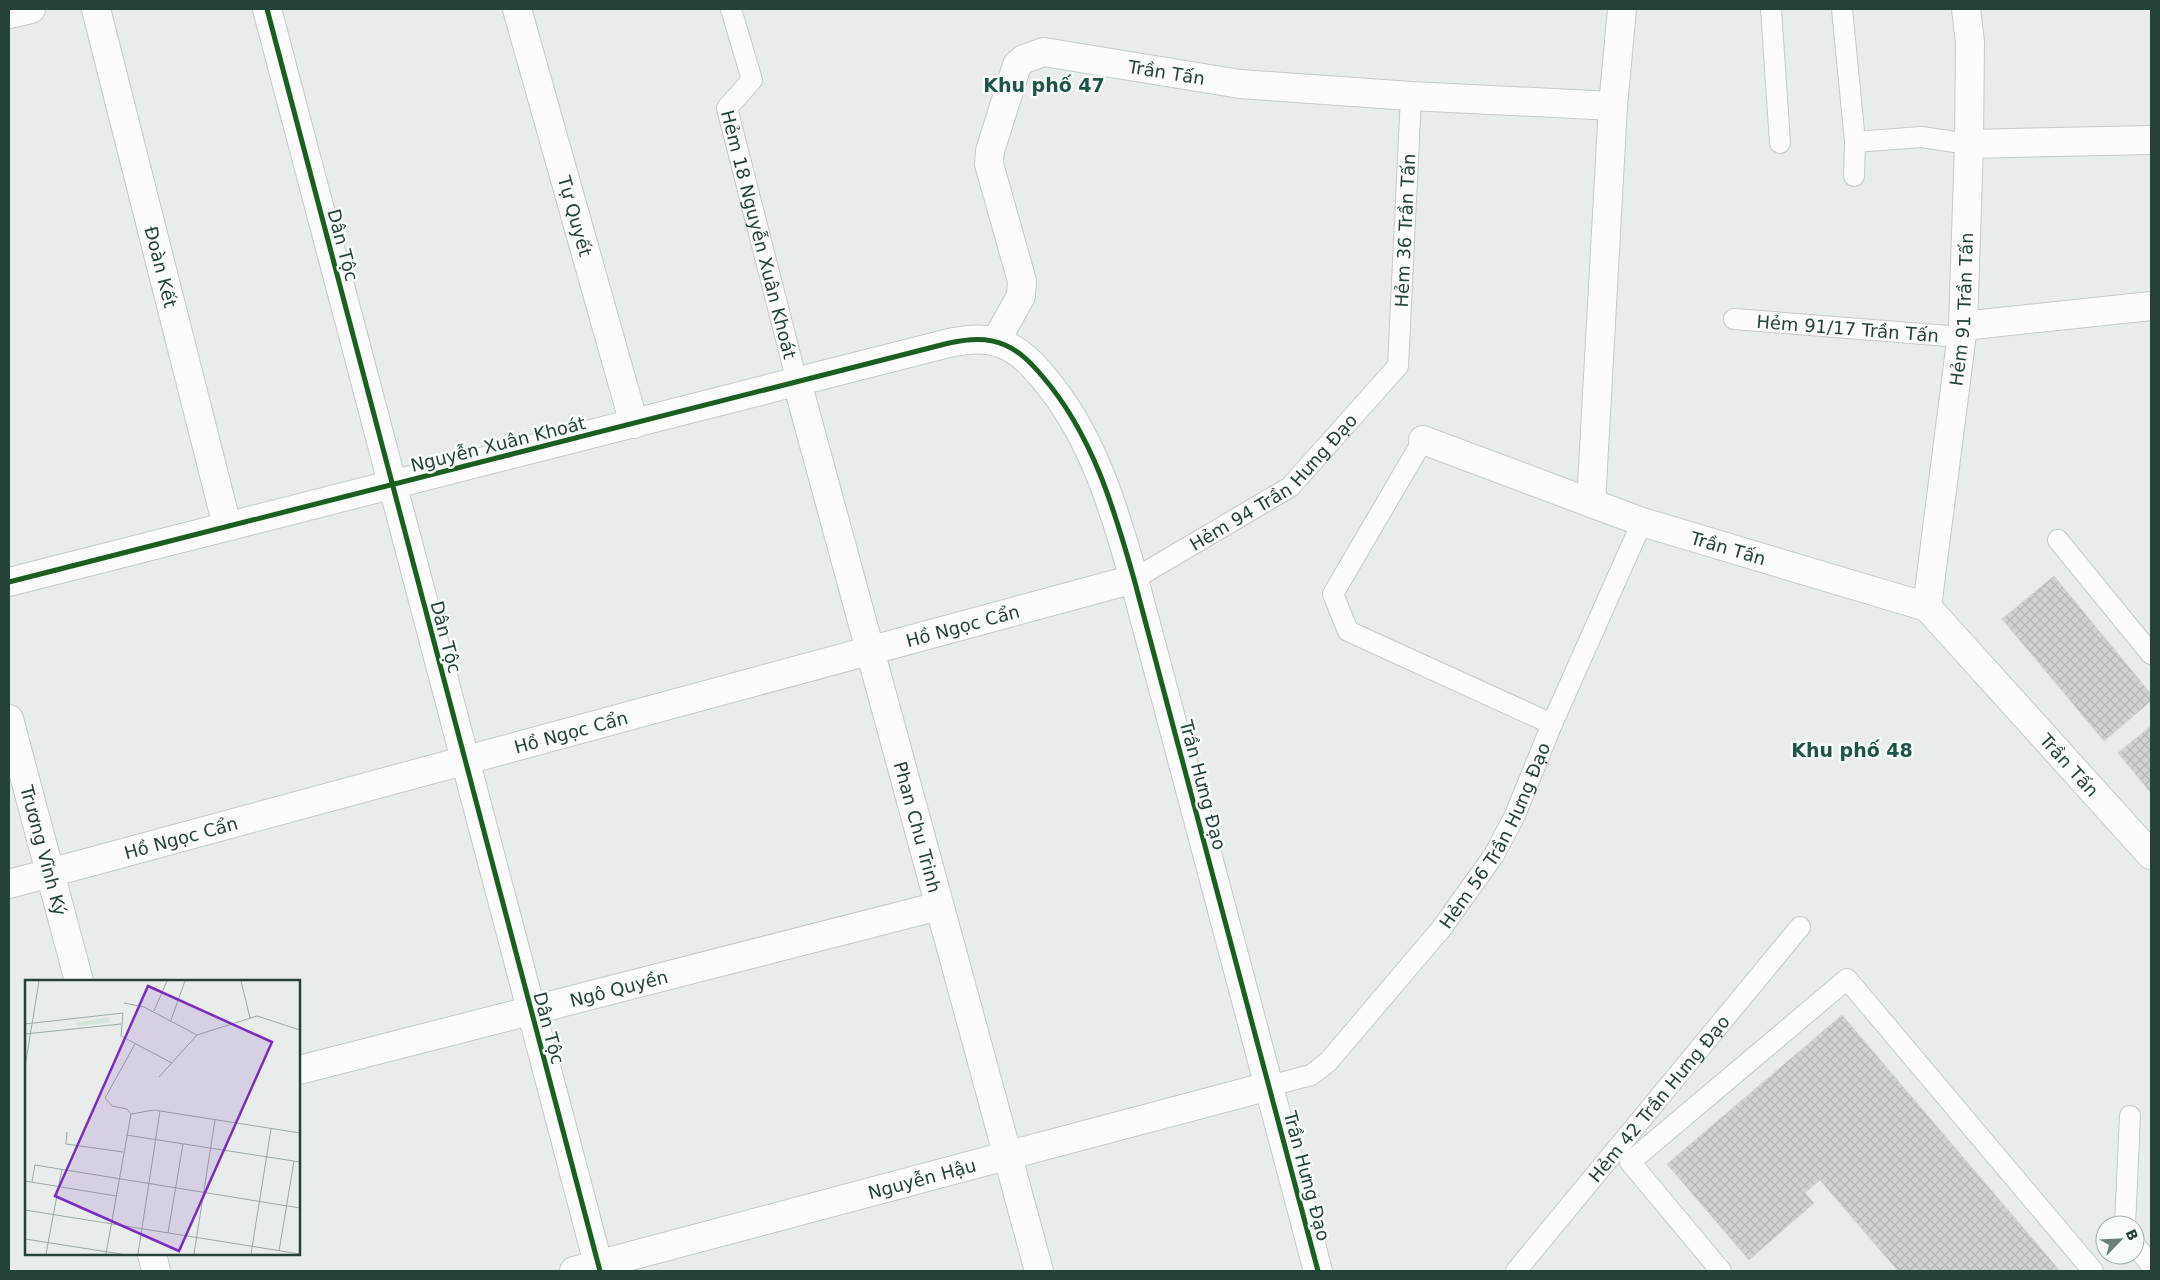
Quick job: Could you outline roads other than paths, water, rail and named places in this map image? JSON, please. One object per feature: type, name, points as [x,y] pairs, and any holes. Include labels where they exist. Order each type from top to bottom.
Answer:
[{"type":"street","points":[[9,14],[31,9]]},
{"type":"street","name":"Đoàn Kết","points":[[96,9],[227,526]]},
{"type":"street","name":"Dân Tộc","points":[[267,9],[531,1010],[590,1269]]},
{"type":"street","name":"Tự Quyết","points":[[517,9],[634,424]]},
{"type":"street","points":[[1591,503],[1613,106],[1622,9]]},
{"type":"street","name":"Hẻm 91 Trần Tấn","points":[[1927,607],[1962,331],[1969,144],[1970,42],[1966,9]]},
{"type":"street","name":"Trần Tấn","points":[[996,341],[1021,296],[1022,281],[989,164],[990,151],[1013,73],[1016,65],[1024,59],[1044,52],[1240,84],[1411,96],[1613,106]]},
{"type":"street","points":[[1969,144],[2151,140]]},
{"type":"street","points":[[1962,331],[2151,306]]},
{"type":"street","name":"Nguyễn Xuân Khoát","points":[[9,582],[961,341],[972,339],[996,341]]},
{"type":"street","name":"Trần Hưng Đạo","points":[[996,341],[1018,352],[1033,365],[1051,388],[1073,419],[1110,497],[1134,579],[1318,1271]]},
{"type":"street","name":"Phan Chu Trinh","points":[[797,382],[1039,1271]]},
{"type":"street","name":"Trần Tấn","points":[[1423,440],[1642,522],[1927,607],[2151,855]]},
{"type":"street","name":"Hồ Ngọc Cẩn","points":[[9,884],[1134,579]]},
{"type":"street","name":"Trương Vĩnh Ký","points":[[9,719],[79,980]]},
{"type":"street","name":"Ngô Quyền","points":[[300,1070],[939,906]]},
{"type":"street","name":"Nguyễn Hậu","points":[[590,1269],[1269,1086]]},
{"type":"street","points":[[152,1255],[156,1271]]},
{"type":"lane","name":"Hẻm 18 Nguyễn Xuân Khoát","points":[[731,9],[752,80],[727,108],[797,382]]},
{"type":"lane","points":[[1771,9],[1780,143]]},
{"type":"lane","points":[[1842,9],[1855,142],[1854,176]]},
{"type":"lane","name":"Hẻm 36 Trần Tấn","points":[[1398,366],[1411,96]]},
{"type":"lane","points":[[1855,142],[1921,137],[1969,144]]},
{"type":"lane","name":"Hẻm 91/17 Trần Tấn","points":[[1734,319],[1962,331]]},
{"type":"lane","name":"Hẻm 94 Trần Hưng Đạo","points":[[1134,579],[1290,487],[1398,366]]},
{"type":"lane","points":[[1423,440],[1333,594],[1348,631],[1552,724]]},
{"type":"lane","name":"Hẻm 56 Trần Hưng Đạo","points":[[1269,1086],[1311,1075],[1328,1062],[1441,929],[1494,855],[1516,815],[1552,724],[1642,522]]},
{"type":"lane","points":[[2058,540],[2151,654]]},
{"type":"lane","name":"Hẻm 42 Trần Hưng Đạo","points":[[1516,1271],[1800,927]]},
{"type":"lane","points":[[1722,1271],[1630,1162],[1847,979],[2092,1271]]},
{"type":"lane","points":[[2125,1215],[2130,1116]]},
{"type":"district","name":"Khu phố 47","points":[[1044,85]]},
{"type":"district","name":"Khu phố 48","points":[[1852,750]]}]
